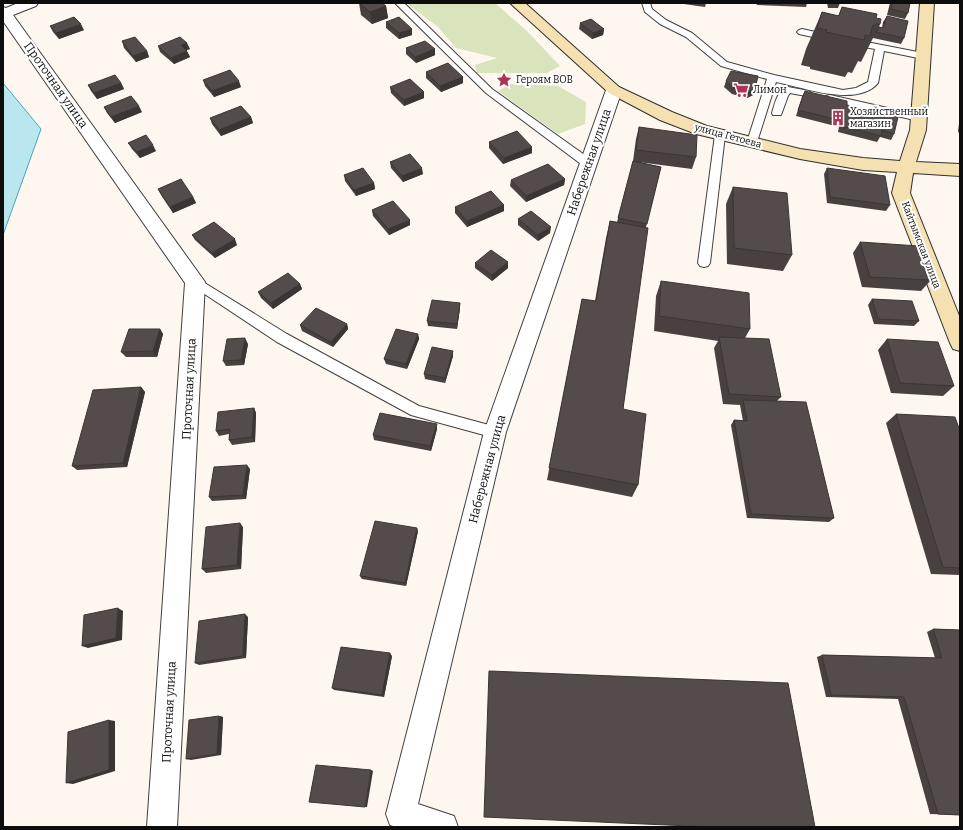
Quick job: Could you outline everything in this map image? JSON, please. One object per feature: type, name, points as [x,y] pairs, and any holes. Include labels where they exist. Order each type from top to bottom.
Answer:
[{"type":"street","points":[[4,12],[31,3]]},
{"type":"street","name":"улица Гетоева","points":[[517,3],[614,90],[666,116],[702,130],[800,154],[863,164],[960,170]]},
{"type":"street","name":"Кайтымская улица","points":[[927,3],[918,130],[906,167],[901,193],[959,337]]},
{"type":"street","name":"Проточная улица","points":[[4,12],[195,282],[162,827]]},
{"type":"street","name":"Набережная улица","points":[[443,827],[401,814],[495,432],[614,90]]},
{"type":"lane","points":[[399,3],[490,90],[589,164]]},
{"type":"lane","points":[[646,3],[648,10],[663,22],[689,35],[724,64],[772,78],[842,93],[858,91],[873,83],[880,48]]},
{"type":"lane","points":[[802,32],[923,56]]},
{"type":"lane","points":[[752,142],[772,78]]},
{"type":"lane","points":[[776,113],[783,95],[788,90],[919,118]]},
{"type":"lane","points":[[704,263],[720,135]]},
{"type":"lane","points":[[195,282],[282,338],[416,411],[495,432]]},
{"type":"green space","points":[[406,3],[495,3],[527,31],[560,66],[547,73],[477,73],[475,65],[497,58],[456,48],[438,27]]},
{"type":"green space","points":[[511,84],[558,86],[586,102],[585,124],[558,134],[498,91]]},
{"type":"water","points":[[3,83],[41,129],[3,235]]},
{"type":"building","points":[[359,3],[382,3],[386,6],[370,12]]},
{"type":"building","points":[[892,3],[910,3],[908,13],[891,9]]},
{"type":"building","points":[[842,7],[877,14],[876,18],[881,19],[880,24],[876,24],[875,26],[873,25],[870,36],[865,35],[864,40],[826,32],[827,30],[817,28],[822,12],[839,16]]},
{"type":"building","points":[[887,16],[908,21],[904,38],[876,32],[879,27],[883,28]]},
{"type":"building","points":[[74,17],[81,24],[56,33],[50,26]]},
{"type":"building","points":[[399,17],[412,29],[399,33],[386,22]]},
{"type":"building","points":[[591,19],[604,29],[593,33],[580,23]]},
{"type":"building","points":[[135,37],[147,51],[133,56],[122,41]]},
{"type":"building","points":[[180,37],[187,43],[181,45],[187,51],[171,58],[158,46]]},
{"type":"building","points":[[425,41],[435,49],[415,57],[406,48]]},
{"type":"building","points":[[448,63],[463,77],[440,86],[426,72]]},
{"type":"building","points":[[230,70],[239,81],[212,91],[203,80]]},
{"type":"building","points":[[731,71],[758,76],[755,89],[749,91],[734,88],[726,81]]},
{"type":"building","points":[[115,75],[121,83],[94,93],[88,85]]},
{"type":"building","points":[[410,79],[424,92],[404,100],[390,87]]},
{"type":"building","name":"Хозяйственный магазин","points":[[805,91],[847,101],[847,105],[898,117],[894,134],[882,130],[881,136],[841,126],[842,121],[798,110]]},
{"type":"building","points":[[131,96],[139,106],[111,117],[104,107]]},
{"type":"building","points":[[241,106],[251,117],[219,130],[210,118]]},
{"type":"building","points":[[639,127],[697,135],[696,157],[636,150]]},
{"type":"building","points":[[517,131],[532,147],[504,158],[489,142]]},
{"type":"building","points":[[146,135],[153,145],[137,152],[128,143]]},
{"type":"building","points":[[410,154],[422,168],[402,176],[390,162]]},
{"type":"building","points":[[633,161],[661,167],[647,224],[618,218]]},
{"type":"building","points":[[548,164],[565,179],[526,196],[511,180]]},
{"type":"building","points":[[363,168],[374,183],[354,190],[344,175]]},
{"type":"building","points":[[827,168],[885,176],[890,205],[830,197]]},
{"type":"building","points":[[181,179],[193,197],[170,207],[158,189]]},
{"type":"building","points":[[733,187],[787,193],[792,255],[734,248]]},
{"type":"building","points":[[491,191],[504,205],[467,221],[455,207]]},
{"type":"building","points":[[393,201],[410,220],[388,229],[372,210]]},
{"type":"building","points":[[531,211],[551,227],[538,235],[518,219]]},
{"type":"building","points":[[610,221],[648,228],[623,409],[646,414],[638,485],[549,468],[582,299],[596,301]]},
{"type":"building","points":[[214,222],[235,239],[212,253],[192,235]]},
{"type":"building","points":[[860,242],[919,246],[931,280],[870,277]]},
{"type":"building","points":[[491,250],[508,262],[492,275],[475,263]]},
{"type":"building","points":[[288,273],[300,284],[271,303],[258,292]]},
{"type":"building","points":[[661,281],[749,293],[750,329],[659,316]]},
{"type":"building","points":[[872,299],[912,301],[919,321],[878,319]]},
{"type":"building","points":[[432,300],[460,303],[457,324],[427,321]]},
{"type":"building","points":[[316,308],[347,324],[331,342],[300,325]]},
{"type":"building","points":[[129,329],[160,329],[153,351],[121,352]]},
{"type":"building","points":[[396,329],[418,334],[406,364],[384,359]]},
{"type":"building","points":[[719,337],[769,339],[781,397],[729,394]]},
{"type":"building","points":[[245,338],[241,360],[223,361],[227,339]]},
{"type":"building","points":[[887,339],[938,342],[954,386],[900,383]]},
{"type":"building","points":[[432,347],[453,351],[445,378],[424,374]]},
{"type":"building","points":[[141,387],[123,463],[72,466],[93,390]]},
{"type":"building","points":[[743,400],[806,402],[834,518],[751,514],[734,420],[747,421]]},
{"type":"building","points":[[254,408],[252,437],[229,440],[230,429],[216,431],[218,412]]},
{"type":"building","points":[[380,413],[437,424],[430,446],[373,435]]},
{"type":"building","points":[[896,414],[955,417],[960,431],[960,568],[943,567]]},
{"type":"building","points":[[247,465],[243,495],[209,497],[214,467]]},
{"type":"building","points":[[375,521],[417,528],[405,583],[360,576]]},
{"type":"building","points":[[240,523],[237,565],[202,569],[206,527]]},
{"type":"building","points":[[118,608],[116,638],[82,646],[84,615]]},
{"type":"building","points":[[245,614],[243,656],[195,663],[199,621]]},
{"type":"building","points":[[933,629],[960,630],[960,815],[938,814],[904,697],[831,695],[822,655],[942,658]]},
{"type":"building","points":[[341,647],[390,653],[382,695],[332,688]]},
{"type":"building","points":[[489,671],[788,683],[815,827],[713,827],[484,817]]},
{"type":"building","points":[[219,716],[217,754],[186,759],[189,720]]},
{"type":"building","points":[[109,720],[109,770],[66,783],[68,732]]},
{"type":"building","points":[[316,765],[371,770],[365,807],[309,802]]},
{"type":"place","name":"Героям ВОВ","points":[[504,80]]},
{"type":"place","name":"Лимон","points":[[741,90]]},
{"type":"place","name":"Хозяйственный магазин","points":[[838,118]]}]
